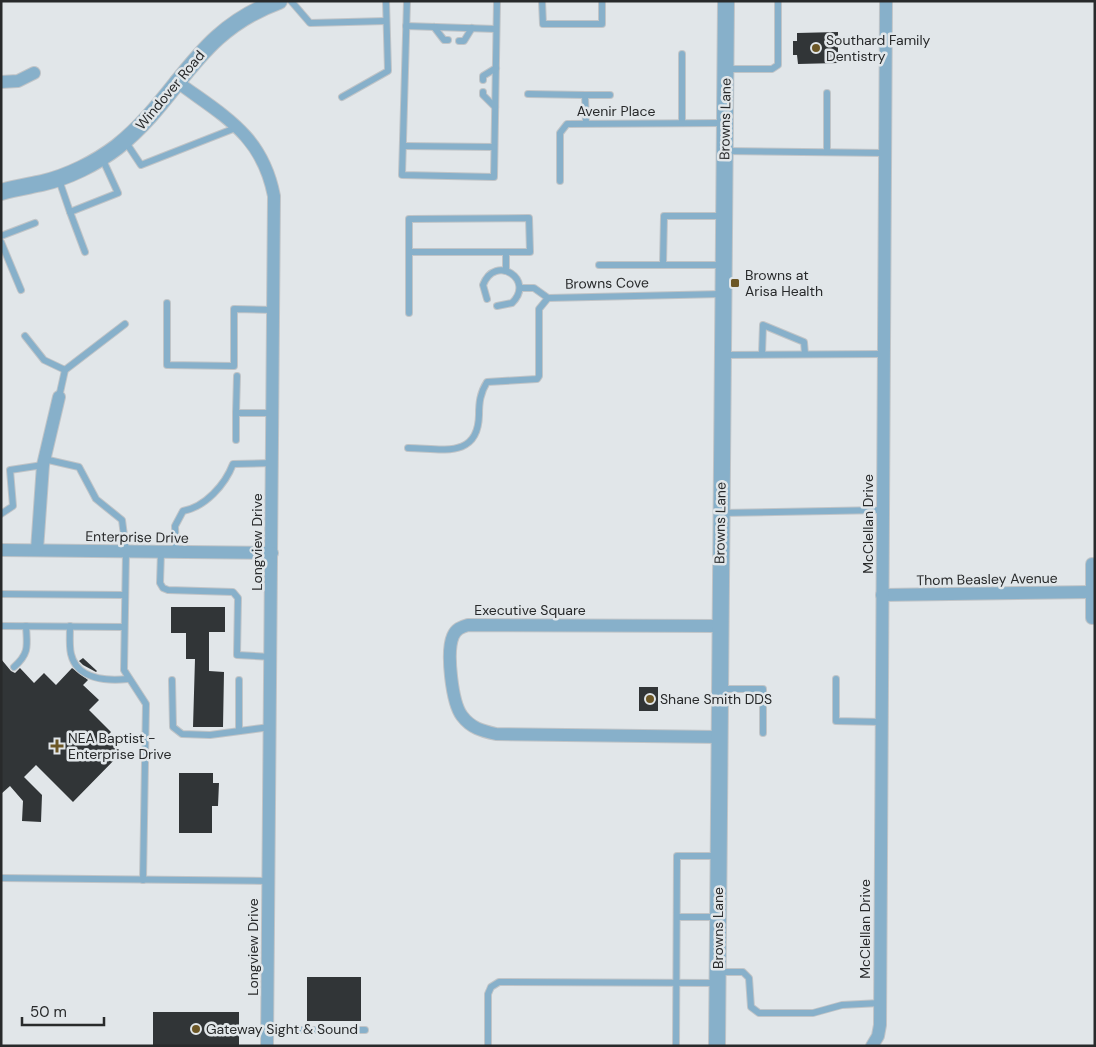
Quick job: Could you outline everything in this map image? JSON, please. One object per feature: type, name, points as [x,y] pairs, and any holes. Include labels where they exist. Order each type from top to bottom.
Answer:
[{"type":"street","name":"Browns Lane","points":[[717,1046],[721,355],[726,1]]},
{"type":"street","name":"McClellan Drive","points":[[872,1046],[878,1036],[880,1025],[886,1]]},
{"type":"street","name":"Windover Road","points":[[1,192],[59,178],[101,157],[149,118],[196,57],[224,30],[272,3]]},
{"type":"street","points":[[1,82],[18,81],[34,73]]},
{"type":"street","name":"Longview Drive","points":[[176,81],[238,127],[257,148],[272,184],[274,310],[267,1046]]},
{"type":"street","points":[[37,550],[44,462],[59,397]]},
{"type":"street","name":"Enterprise Drive","points":[[1,550],[272,553]]},
{"type":"street","points":[[1092,564],[1092,618]]},
{"type":"street","name":"Thom Beasley Avenue","points":[[882,595],[1092,592]]},
{"type":"street","name":"Executive Square","points":[[719,626],[468,624],[458,629],[453,635],[451,665],[454,703],[464,718],[481,731],[496,734],[720,737]]},
{"type":"lane","points":[[291,1],[310,23],[386,21]]},
{"type":"lane","points":[[342,97],[388,70],[386,1]]},
{"type":"lane","points":[[406,1],[402,175],[494,177],[497,1]]},
{"type":"lane","points":[[542,1],[543,24],[602,24],[602,1]]},
{"type":"lane","points":[[725,69],[772,69],[778,65],[778,1]]},
{"type":"lane","points":[[406,26],[496,29]]},
{"type":"lane","points":[[434,27],[444,40],[448,40]]},
{"type":"lane","points":[[459,41],[464,41],[472,28]]},
{"type":"lane","points":[[682,54],[682,123]]},
{"type":"lane","points":[[483,80],[483,76],[496,68]]},
{"type":"lane","points":[[483,92],[483,95],[495,107]]},
{"type":"lane","points":[[827,152],[828,93]]},
{"type":"lane","points":[[528,94],[610,95]]},
{"type":"lane","points":[[585,94],[586,123]]},
{"type":"lane","name":"Avenir Place","points":[[560,181],[561,130],[567,124],[725,123]]},
{"type":"lane","points":[[124,140],[142,165],[238,127]]},
{"type":"lane","points":[[403,146],[494,148]]},
{"type":"lane","points":[[724,151],[885,153]]},
{"type":"lane","points":[[70,212],[118,193],[101,157]]},
{"type":"lane","points":[[59,178],[85,252]]},
{"type":"lane","points":[[663,265],[664,216],[723,216]]},
{"type":"lane","points":[[409,252],[530,252],[529,218],[409,219],[409,252],[409,313]]},
{"type":"lane","points":[[1,236],[35,223]]},
{"type":"lane","points":[[1,242],[21,290]]},
{"type":"lane","points":[[506,252],[506,271]]},
{"type":"lane","points":[[599,265],[722,265]]},
{"type":"lane","points":[[487,299],[483,291],[485,279],[494,272],[506,271],[516,277],[520,288],[519,294],[512,304],[497,306]]},
{"type":"lane","points":[[520,288],[534,288],[548,298]]},
{"type":"lane","name":"Browns Cove","points":[[408,448],[463,448],[471,442],[479,428],[480,398],[487,382],[537,379],[539,376],[539,309],[548,298],[722,294]]},
{"type":"lane","points":[[167,303],[167,366],[234,366],[234,308],[274,310]]},
{"type":"lane","points":[[59,397],[65,370],[125,324]]},
{"type":"lane","points":[[762,354],[763,325],[804,342],[805,354]]},
{"type":"lane","points":[[26,336],[44,360],[65,370]]},
{"type":"lane","points":[[721,355],[884,354]]},
{"type":"lane","points":[[236,440],[237,376]]},
{"type":"lane","points":[[236,413],[273,413]]},
{"type":"lane","points":[[1,514],[13,506],[10,470],[44,462],[79,467],[96,499],[122,520],[126,551],[124,670],[128,679],[146,704],[143,880]]},
{"type":"lane","points":[[176,552],[175,526],[182,511],[196,508],[228,479],[233,464],[273,463]]},
{"type":"lane","points":[[720,513],[883,510]]},
{"type":"lane","points":[[162,552],[160,583],[163,588],[168,590],[233,592],[238,598],[237,655],[271,657]]},
{"type":"lane","points":[[1,594],[125,595]]},
{"type":"lane","points":[[1,626],[124,627]]},
{"type":"lane","points":[[14,667],[24,659],[27,649],[26,626]]},
{"type":"lane","points":[[70,626],[71,655],[87,674],[112,681],[128,679]]},
{"type":"lane","points":[[836,679],[836,721],[881,722]]},
{"type":"lane","points":[[172,680],[173,727],[182,734],[210,735],[270,726]]},
{"type":"lane","points":[[239,680],[239,730]]},
{"type":"lane","points":[[719,690],[763,689],[763,733]]},
{"type":"lane","points":[[676,1046],[678,917],[676,856],[718,856]]},
{"type":"lane","points":[[1,878],[268,881]]},
{"type":"lane","points":[[678,917],[718,917]]},
{"type":"lane","points":[[488,1046],[488,994],[492,987],[499,982],[677,982],[717,978],[743,972],[749,978],[751,1007],[759,1013],[813,1013],[842,1005],[880,1003]]},
{"type":"lane","points":[[267,1030],[365,1030]]},
{"type":"building","name":"Southard Family Dentistry","points":[[838,32],[838,63],[798,64],[797,55],[793,55],[793,41],[797,41],[797,33]]},
{"type":"building","points":[[171,607],[225,607],[225,632],[209,632],[209,671],[224,672],[223,727],[193,727],[195,659],[186,659],[186,633],[171,633]]},
{"type":"building","points":[[83,658],[97,671],[96,672],[79,661]]},
{"type":"building","name":"NEA Baptist - Enterprise Drive","points":[[1,659],[15,673],[20,668],[34,683],[44,673],[56,685],[72,668],[88,680],[83,685],[99,700],[89,710],[111,732],[106,738],[121,753],[73,802],[36,765],[24,777],[42,795],[41,822],[22,821],[23,801],[10,786],[1,794]]},
{"type":"building","name":"Shane Smith DDS","points":[[639,687],[658,687],[658,711],[639,711]]},
{"type":"building","points":[[179,773],[213,773],[213,783],[219,783],[218,806],[212,806],[212,833],[179,833]]},
{"type":"building","points":[[307,977],[361,977],[361,1021],[307,1021]]},
{"type":"building","name":"Gateway Sight & Sound","points":[[153,1012],[239,1012],[239,1046],[153,1046]]},
{"type":"place","name":"Southard Family Dentistry","points":[[816,48]]},
{"type":"place","name":"Browns at Arisa Health","points":[[735,283]]},
{"type":"place","name":"Shane Smith DDS","points":[[650,699]]},
{"type":"place","name":"NEA Baptist - Enterprise Drive","points":[[57,746]]},
{"type":"place","name":"Gateway Sight & Sound","points":[[196,1029]]}]
